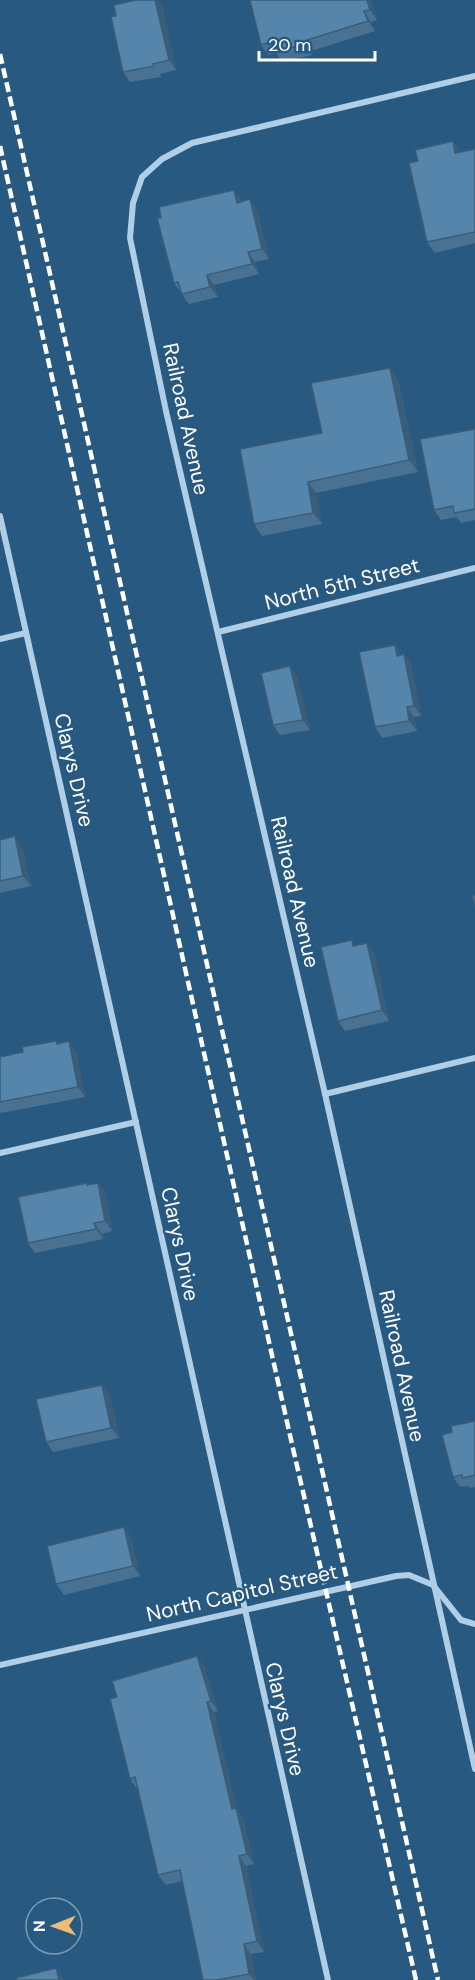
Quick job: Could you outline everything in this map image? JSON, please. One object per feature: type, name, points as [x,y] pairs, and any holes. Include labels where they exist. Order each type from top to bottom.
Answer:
[{"type":"street","name":"Railroad Avenue","points":[[475,76],[192,143],[162,159],[142,177],[133,203],[130,238],[166,411],[325,1094],[475,1769]]},
{"type":"street","name":"Clarys Drive","points":[[0,516],[328,1980]]},
{"type":"street","name":"North 5th Street","points":[[218,632],[475,568]]},
{"type":"street","points":[[0,639],[26,633]]},
{"type":"street","points":[[325,1094],[475,1058]]},
{"type":"street","points":[[0,1153],[136,1122]]},
{"type":"street","name":"North Capitol Street","points":[[0,1665],[396,1576],[409,1575],[433,1585],[445,1596],[461,1620],[475,1624]]},
{"type":"building","points":[[136,0],[155,0],[169,60],[153,64],[154,66],[123,72],[111,17],[116,16],[114,5]]},
{"type":"building","points":[[250,0],[367,0],[370,10],[364,11],[368,21],[304,41],[305,44],[275,52],[273,41],[261,45]]},
{"type":"building","points":[[453,141],[455,153],[475,149],[475,232],[427,242],[409,163],[418,161],[415,150]]},
{"type":"building","points":[[234,190],[237,203],[250,199],[262,249],[248,252],[252,264],[207,275],[210,287],[182,294],[178,282],[174,283],[157,218],[161,218],[159,207]]},
{"type":"building","points":[[390,368],[409,460],[308,482],[313,513],[254,524],[240,449],[322,433],[311,383]]},
{"type":"building","points":[[475,429],[475,509],[454,513],[453,506],[434,510],[420,439]]},
{"type":"building","points":[[395,645],[397,656],[404,654],[414,706],[407,707],[409,721],[375,727],[359,652]]},
{"type":"building","points":[[290,666],[303,720],[273,725],[261,673]]},
{"type":"building","points":[[15,836],[23,876],[0,881],[0,840]]},
{"type":"building","points":[[352,940],[353,946],[367,943],[382,1010],[338,1021],[321,947]]},
{"type":"building","points":[[56,1041],[57,1044],[69,1041],[78,1087],[0,1102],[0,1057],[23,1052],[22,1047]]},
{"type":"building","points":[[87,1183],[87,1185],[98,1183],[105,1221],[94,1223],[96,1229],[28,1243],[18,1197]]},
{"type":"building","points":[[102,1385],[111,1428],[46,1442],[36,1399]]},
{"type":"building","points":[[475,1421],[475,1475],[463,1478],[462,1475],[453,1477],[442,1435],[452,1432],[451,1426]]},
{"type":"building","points":[[124,1527],[133,1566],[56,1584],[47,1546]]},
{"type":"building","points":[[197,1656],[211,1701],[207,1702],[232,1809],[236,1808],[247,1854],[239,1856],[257,1941],[244,1944],[249,1974],[217,1980],[203,1980],[180,1870],[158,1875],[135,1777],[130,1779],[110,1699],[117,1697],[112,1681]]},
{"type":"building","points":[[56,1968],[59,1980],[17,1980],[16,1978]]},
{"type":"railway","points":[[0,54],[438,1980]]},
{"type":"railway","points":[[0,146],[294,1453],[416,1980]]}]
